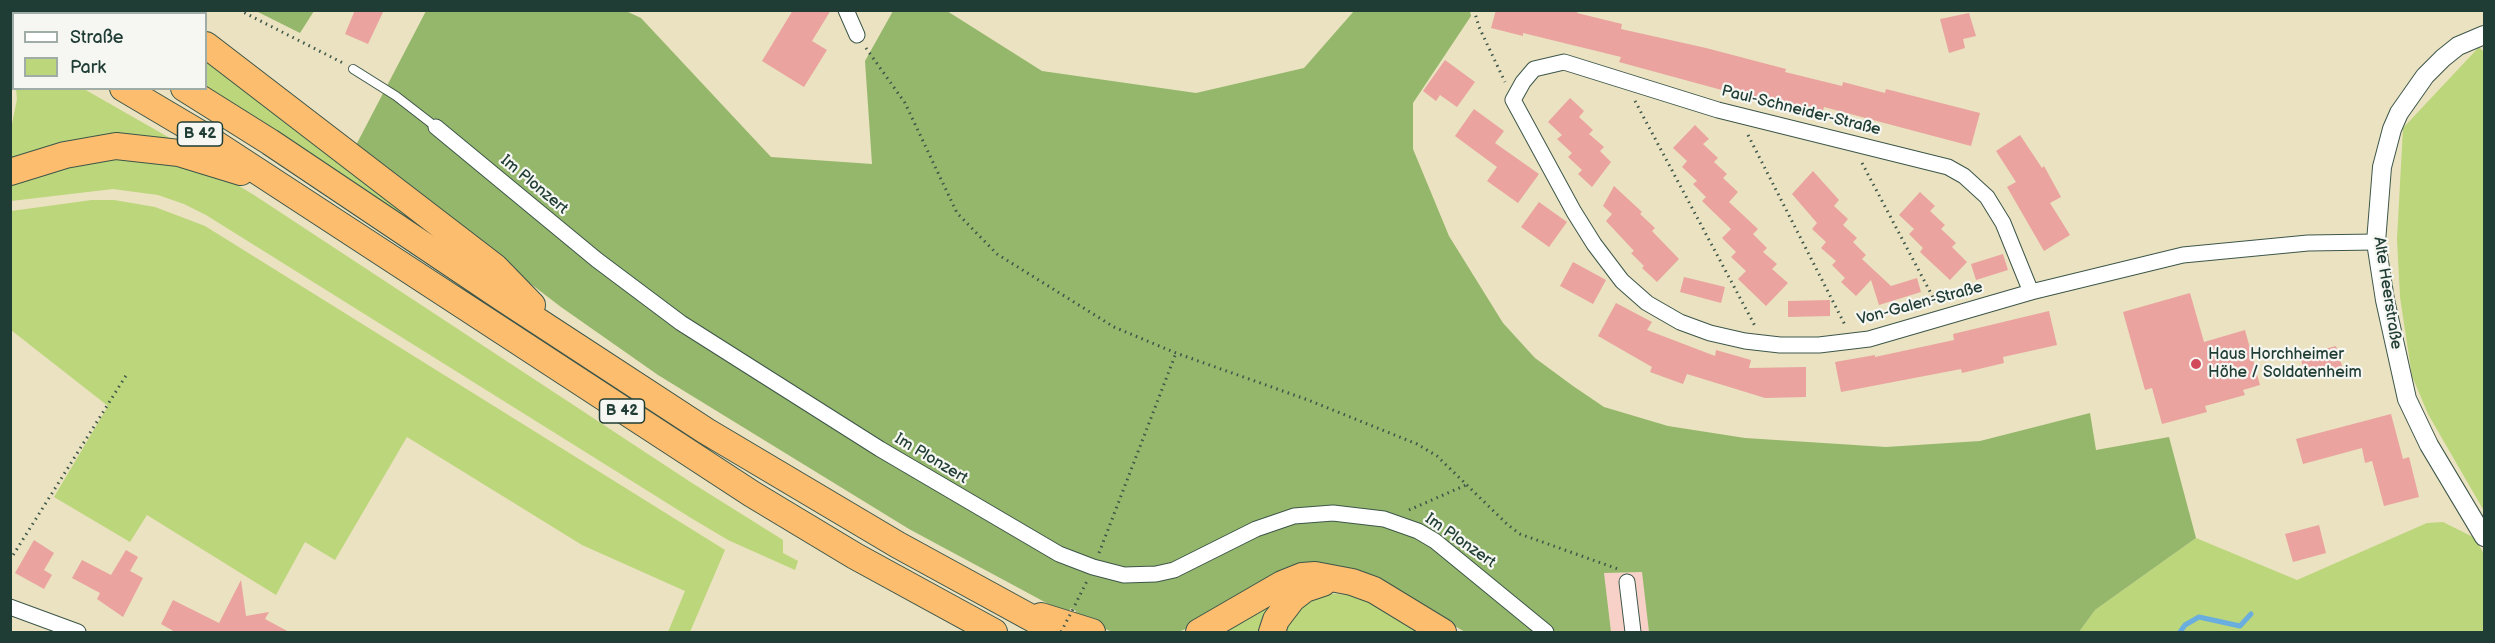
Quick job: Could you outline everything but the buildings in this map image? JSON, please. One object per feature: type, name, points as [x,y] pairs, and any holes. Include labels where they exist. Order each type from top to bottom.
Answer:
[{"type":"highway","points":[[207,46],[495,267],[561,336]]},
{"type":"highway","name":"B 42","points":[[126,90],[274,183],[752,495],[875,568],[994,633]]},
{"type":"highway","name":"B 42","points":[[187,90],[270,142],[561,336],[807,492],[1059,633]]},
{"type":"highway","points":[[10,172],[65,155],[116,146],[179,153],[274,183]]},
{"type":"highway","points":[[1199,633],[1294,579],[1315,575],[1343,580],[1374,590],[1443,633]]},
{"type":"highway","points":[[1272,633],[1284,608],[1299,594],[1315,584],[1343,580]]},
{"type":"highway","points":[[1008,606],[1092,633]]},
{"type":"street","points":[[846,10],[857,34]]},
{"type":"street","name":"Alte Heerstraße","points":[[2484,35],[2458,46],[2443,58],[2425,76],[2399,113],[2392,129],[2382,167],[2376,242],[2385,300],[2408,399],[2429,445],[2484,537]]},
{"type":"street","name":"Paul-Schneider-Straße","points":[[1514,99],[1523,82],[1534,69],[1550,63],[1564,63],[1738,115],[1948,167],[1978,187],[2003,223],[2031,292]]},
{"type":"street","name":"Von-Galen-Straße","points":[[1514,99],[1574,212],[1594,244],[1622,281],[1647,303],[1680,322],[1710,333],[1764,343],[1819,345],[1853,341],[1944,318],[2031,292],[2183,255],[2308,243],[2376,242]]},
{"type":"street","name":"Im Plonzert","points":[[436,127],[604,266],[681,323],[880,449],[1059,554],[1093,567],[1124,575],[1139,576],[1174,570],[1246,533],[1294,516],[1333,513],[1373,517],[1399,523],[1418,531],[1450,552],[1546,633]]},
{"type":"street","points":[[1627,582],[1633,633]]},
{"type":"street","points":[[10,607],[78,633]]},
{"type":"lane","name":"Im Plonzert","points":[[353,69],[396,96],[436,127]]},
{"type":"path","points":[[239,10],[353,69]]},
{"type":"path","points":[[1474,10],[1479,27],[1514,99]]},
{"type":"path","points":[[857,34],[905,103],[957,213],[997,254],[1114,327],[1176,353],[1308,399],[1417,444],[1437,456],[1520,534],[1616,568],[1625,575],[1627,582]]},
{"type":"path","points":[[1624,81],[1764,343]]},
{"type":"path","points":[[1738,115],[1853,341]]},
{"type":"path","points":[[1851,142],[1944,318]]},
{"type":"path","points":[[1059,633],[1093,567],[1176,353]]},
{"type":"path","points":[[10,560],[127,374]]},
{"type":"path","points":[[1399,523],[1410,510],[1419,504],[1466,485]]},
{"type":"shaded area","points":[[1643,572],[1649,632],[1611,632],[1604,573]]},
{"type":"green space","points":[[314,10],[300,33],[256,11]]},
{"type":"green space","points":[[426,11],[626,11],[641,18],[771,157],[872,164],[865,61],[893,11],[947,11],[1042,71],[1196,93],[1304,68],[1354,11],[1470,11],[1471,16],[1413,103],[1413,149],[1449,236],[1503,323],[1535,358],[1573,386],[1604,407],[1668,426],[1745,438],[1886,447],[1980,441],[2090,413],[2096,450],[2169,437],[2196,538],[2095,610],[2079,632],[1649,632],[1642,572],[1604,573],[1611,632],[1465,632],[1371,577],[1204,622],[1178,632],[1113,632],[1073,617],[1076,611],[1071,608],[1067,614],[909,529],[658,375],[561,307],[354,149]]},
{"type":"green space","points":[[2479,47],[2484,52],[2484,511],[2428,414],[2412,376],[2400,297],[2397,239],[2403,128]]},
{"type":"green space","points":[[207,61],[406,213],[406,216],[401,217],[207,89]]},
{"type":"green space","points":[[16,90],[86,90],[182,145],[11,167],[11,129],[17,99]]},
{"type":"green space","points":[[164,157],[234,183],[254,195],[692,483],[783,540],[783,553],[798,561],[795,570],[728,540],[691,518],[206,215],[184,204],[158,195],[113,189],[11,201],[10,179],[79,159]]},
{"type":"green space","points":[[92,200],[114,200],[155,207],[205,226],[725,550],[690,632],[668,632],[685,591],[582,545],[407,437],[335,560],[305,542],[276,595],[147,515],[130,542],[54,497],[108,406],[11,330],[11,211]]},
{"type":"green space","points":[[2443,522],[2475,538],[2484,554],[2484,632],[2079,632],[2095,610],[2196,538],[2297,580],[2427,523]]},
{"type":"green space","points":[[1325,593],[1359,596],[1421,632],[1281,632],[1300,605]]},
{"type":"green space","points":[[1275,596],[1264,632],[1217,632]]},
{"type":"waterway","points":[[2180,632],[2185,625],[2199,617],[2240,626],[2251,614]]},
{"type":"place","name":"Haus Horchheimer Höhe / Soldatenheim","points":[[2196,364]]}]
